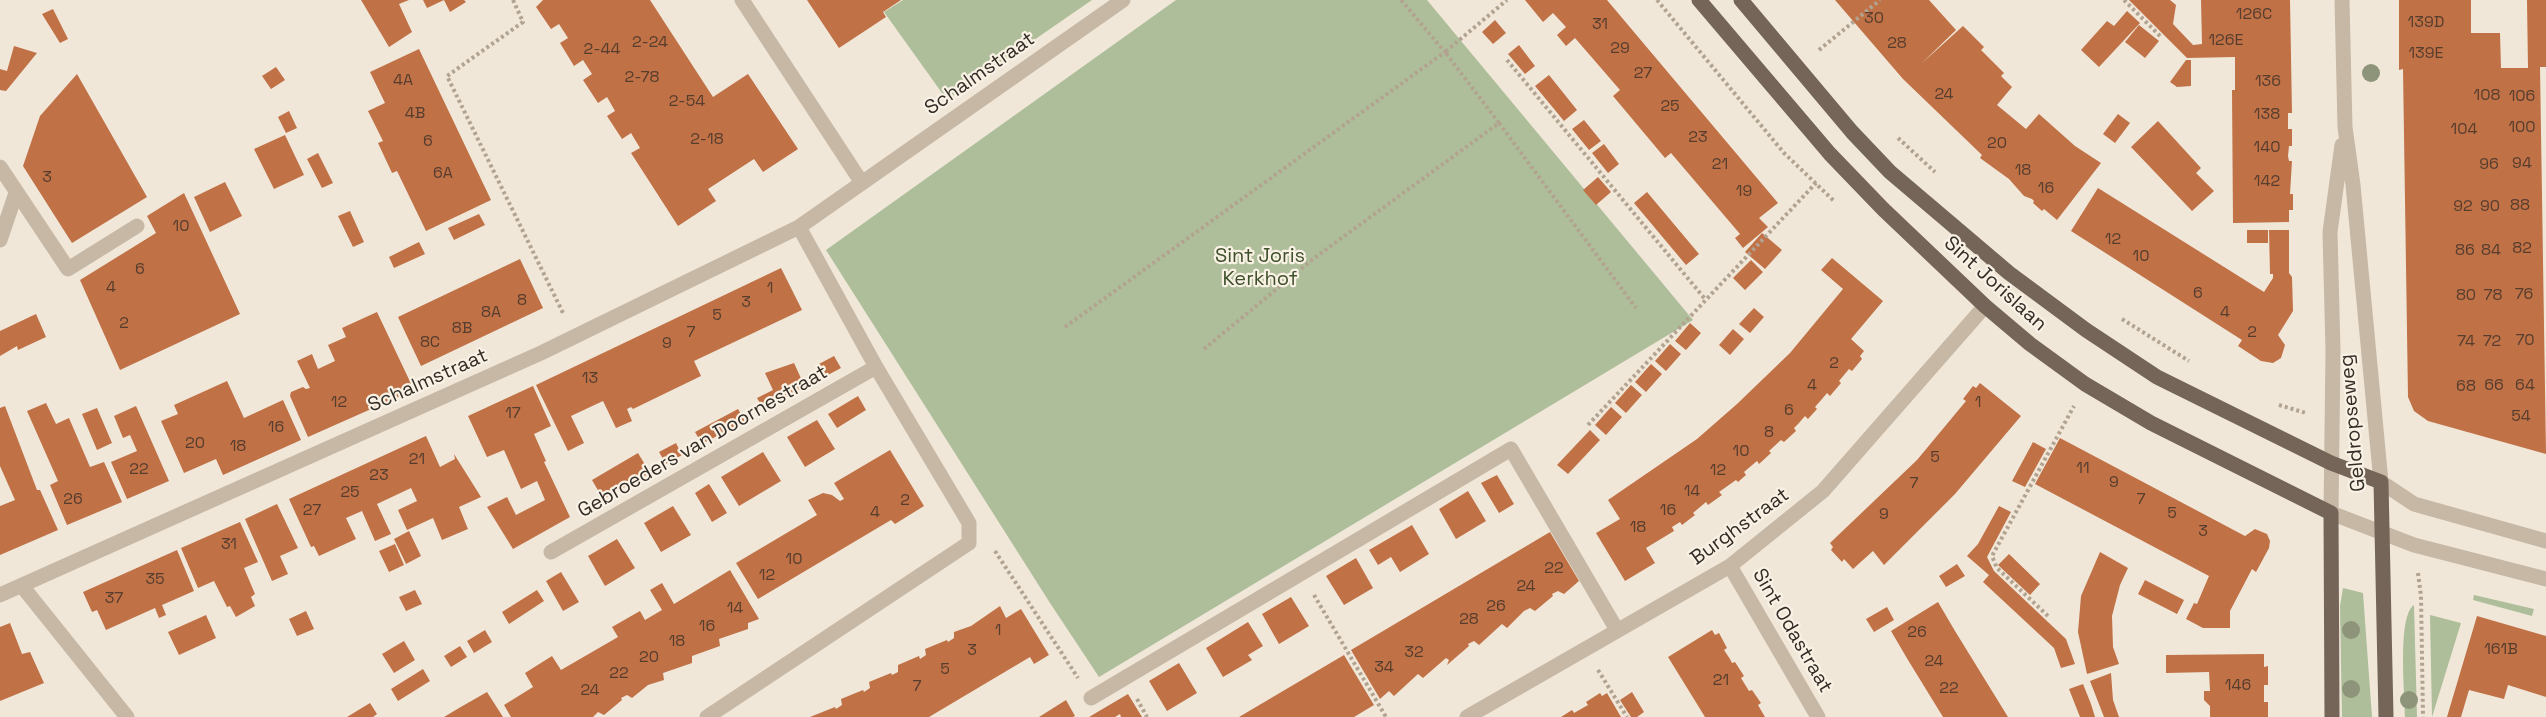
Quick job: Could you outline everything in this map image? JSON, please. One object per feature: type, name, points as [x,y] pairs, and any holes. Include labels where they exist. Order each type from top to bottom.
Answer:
[{"type":"main road","name":"Sint Jorislaan","points":[[1699,0],[1830,154],[1883,209],[1985,306],[2030,344],[2085,384],[2151,423],[2331,513]]},
{"type":"main road","name":"Sint Jorislaan","points":[[1741,0],[1852,132],[1890,172],[2009,273],[2086,330],[2157,377],[2331,463],[2381,482]]},
{"type":"main road","name":"Geldropseweg","points":[[2381,482],[2386,717]]},
{"type":"main road","name":"Geldropseweg","points":[[2331,513],[2332,717]]},
{"type":"street","points":[[742,0],[862,183]]},
{"type":"street","name":"Schalmstraat","points":[[0,595],[575,336],[799,227],[1123,0]]},
{"type":"street","name":"Geldropseweg","points":[[2342,0],[2345,127],[2353,185],[2381,482]]},
{"type":"street","name":"Geldropseweg","points":[[2331,513],[2330,420],[2333,351],[2330,232],[2345,127]]},
{"type":"street","points":[[0,167],[68,269],[137,226]]},
{"type":"street","points":[[0,240],[16,193]]},
{"type":"street","points":[[707,717],[969,543],[969,523],[876,368],[799,227]]},
{"type":"street","name":"Burghstraat","points":[[1467,717],[1730,566],[1823,491],[1985,306]]},
{"type":"street","name":"Gebroeders van Doornestraat","points":[[551,552],[876,368]]},
{"type":"street","points":[[1091,698],[1511,449],[1617,630]]},
{"type":"street","points":[[2381,482],[2414,504],[2546,540]]},
{"type":"street","points":[[2331,513],[2414,545],[2546,579]]},
{"type":"street","name":"Sint Odastraat","points":[[1730,566],[1818,717]]},
{"type":"street","points":[[21,586],[127,717]]},
{"type":"path","points":[[513,0],[523,22],[447,76],[575,336]]},
{"type":"path","points":[[1401,0],[1445,52],[1499,123],[1636,309]]},
{"type":"path","points":[[1065,327],[1445,52],[1507,0]]},
{"type":"path","points":[[1820,50],[1880,0]]},
{"type":"path","points":[[2124,0],[2161,37]]},
{"type":"path","points":[[1812,42],[1826,59]]},
{"type":"path","points":[[1507,60],[1705,299]]},
{"type":"path","points":[[1204,349],[1312,259],[1499,123]]},
{"type":"path","points":[[1892,132],[1936,172]]},
{"type":"path","points":[[1588,425],[1816,183]]},
{"type":"path","points":[[2116,315],[2196,365]]},
{"type":"path","points":[[2048,616],[1997,568],[1992,556],[2085,384]]},
{"type":"path","points":[[2272,403],[2330,420]]},
{"type":"path","points":[[969,543],[992,548],[1091,698]]},
{"type":"path","points":[[2414,545],[2421,596],[2422,717]]},
{"type":"path","points":[[1301,574],[1386,717]]},
{"type":"path","points":[[1586,649],[1627,717]]},
{"type":"green space","points":[[903,0],[1092,0],[947,100],[884,12]]},
{"type":"green space","name":"Sint Joris Kerkhof","points":[[1176,0],[1427,0],[1693,320],[1099,677],[826,250]]},
{"type":"green space","points":[[2343,588],[2363,593],[2372,717],[2342,717],[2340,606]]},
{"type":"green space","points":[[2474,595],[2534,609],[2532,616],[2473,600]]},
{"type":"green space","points":[[2414,605],[2417,717],[2405,717],[2403,675],[2405,624]]},
{"type":"green space","points":[[2430,615],[2461,623],[2432,717]]},
{"type":"building","points":[[361,0],[409,0],[399,4],[412,32],[389,47]]},
{"type":"building","points":[[423,0],[444,0],[427,8]]},
{"type":"building","points":[[444,0],[464,0],[466,2],[450,12]]},
{"type":"building","points":[[543,0],[650,0],[713,97],[748,74],[798,149],[763,172],[754,159],[708,189],[716,201],[678,226],[631,153],[640,148],[631,133],[622,139],[607,116],[615,111],[607,97],[598,103],[583,80],[592,74],[583,60],[574,66],[560,43],[568,38],[559,24],[551,29],[536,7]]},
{"type":"building","points":[[807,0],[901,0],[883,12],[886,17],[839,48]]},
{"type":"building","points":[[1525,0],[1607,0],[1778,203],[1759,218],[1768,227],[1743,248],[1735,238],[1740,234],[1671,153],[1665,158],[1613,96],[1620,90],[1575,38],[1566,46],[1557,35],[1566,27],[1553,13],[1543,22]]},
{"type":"building","points":[[1835,0],[1929,0],[1956,30],[1921,64],[1963,26],[1984,47],[1981,50],[2004,73],[2001,76],[2012,87],[1997,105],[2026,129],[2039,114],[2075,146],[2101,163],[2057,220],[2044,209],[2042,211],[2009,179],[1980,158],[1982,155],[1903,79]]},
{"type":"building","points":[[2129,0],[2170,0],[2176,5],[2173,24],[2193,45],[2202,44],[2201,0],[2290,0],[2292,113],[2288,113],[2288,129],[2292,129],[2292,146],[2289,146],[2288,156],[2289,161],[2292,161],[2290,194],[2293,194],[2293,210],[2289,210],[2289,222],[2233,223],[2232,90],[2235,90],[2235,57],[2187,58]]},
{"type":"building","points":[[2399,0],[2471,0],[2471,33],[2500,33],[2501,68],[2528,68],[2527,0],[2546,0],[2546,67],[2540,67],[2546,454],[2428,421],[2414,411],[2408,397],[2403,69],[2399,70]]},
{"type":"building","points":[[53,9],[68,39],[60,43],[42,14]]},
{"type":"building","points":[[2127,11],[2140,23],[2099,67],[2081,50],[2107,21],[2114,26]]},
{"type":"building","points":[[1495,20],[1506,33],[1493,44],[1482,32]]},
{"type":"building","points":[[2139,25],[2159,41],[2145,58],[2125,42]]},
{"type":"building","points":[[1519,45],[1535,66],[1525,74],[1508,54]]},
{"type":"building","points":[[14,46],[37,53],[6,91],[0,90],[0,69],[7,71]]},
{"type":"building","points":[[419,49],[491,200],[426,231],[397,171],[392,173],[378,143],[383,141],[368,111],[385,103],[370,72]]},
{"type":"building","points":[[2186,60],[2191,60],[2191,86],[2177,87],[2170,82]]},
{"type":"building","points":[[276,67],[285,80],[271,89],[262,76]]},
{"type":"building","points":[[77,74],[147,197],[72,243],[23,166],[40,116]]},
{"type":"building","points":[[1549,75],[1577,110],[1564,121],[1535,86]]},
{"type":"building","points":[[289,111],[297,128],[286,133],[278,117]]},
{"type":"building","points":[[2118,114],[2130,123],[2115,143],[2103,134]]},
{"type":"building","points":[[1584,120],[1601,141],[1589,150],[1572,129]]},
{"type":"building","points":[[2158,121],[2201,168],[2196,173],[2214,191],[2192,211],[2131,147]]},
{"type":"building","points":[[285,135],[304,175],[274,189],[254,149]]},
{"type":"building","points":[[1604,144],[1619,164],[1608,173],[1592,153]]},
{"type":"building","points":[[318,153],[333,183],[322,188],[307,159]]},
{"type":"building","points":[[1598,177],[1611,192],[1596,205],[1583,190]]},
{"type":"building","points":[[225,182],[242,216],[210,232],[194,197]]},
{"type":"building","points":[[2098,188],[2264,292],[2273,278],[2273,274],[2270,274],[2269,230],[2289,230],[2289,273],[2292,277],[2293,311],[2278,335],[2285,345],[2281,358],[2273,363],[2261,361],[2238,346],[2242,340],[2071,231]]},
{"type":"building","points":[[1647,192],[1699,254],[1686,265],[1634,203]]},
{"type":"building","points":[[184,193],[240,314],[120,370],[80,280],[156,233],[147,216]]},
{"type":"building","points":[[350,211],[364,242],[353,247],[338,216]]},
{"type":"building","points":[[479,214],[485,225],[454,240],[448,228]]},
{"type":"building","points":[[2247,230],[2268,230],[2268,243],[2247,243]]},
{"type":"building","points":[[1762,233],[1782,250],[1765,269],[1745,252]]},
{"type":"building","points":[[419,242],[425,254],[394,268],[389,257]]},
{"type":"building","points":[[1832,258],[1883,301],[1851,339],[1864,351],[1860,356],[1862,359],[1852,371],[1849,369],[1830,396],[1827,393],[1808,419],[1805,416],[1794,428],[1796,431],[1784,442],[1781,440],[1759,464],[1757,461],[1744,472],[1746,475],[1738,482],[1736,480],[1719,492],[1722,495],[1708,505],[1706,502],[1682,525],[1680,522],[1672,527],[1674,531],[1646,548],[1655,563],[1625,581],[1596,533],[1620,519],[1608,500],[1697,439],[1790,353],[1843,289],[1821,270]]},
{"type":"building","points":[[520,259],[543,308],[421,366],[398,317]]},
{"type":"building","points":[[1751,260],[1763,272],[1745,290],[1733,278]]},
{"type":"building","points":[[781,268],[802,310],[694,361],[701,376],[633,409],[631,407],[627,409],[632,421],[616,428],[603,401],[571,416],[584,443],[568,451],[536,385]]},
{"type":"building","points":[[1754,308],[1764,317],[1750,333],[1739,324]]},
{"type":"building","points":[[377,312],[414,390],[308,437],[290,396],[291,392],[303,387],[310,388],[297,361],[312,354],[318,369],[335,361],[328,345],[346,337],[342,328]]},
{"type":"building","points":[[36,314],[46,337],[18,350],[17,346],[0,356],[0,331]]},
{"type":"building","points":[[1690,323],[1701,333],[1686,350],[1675,341]]},
{"type":"building","points":[[1733,329],[1744,339],[1730,355],[1719,345]]},
{"type":"building","points":[[1670,344],[1681,354],[1666,371],[1655,361]]},
{"type":"building","points":[[834,356],[841,368],[824,377],[817,365]]},
{"type":"building","points":[[794,363],[805,387],[764,410],[757,398],[773,390],[765,373]]},
{"type":"building","points":[[1651,364],[1662,374],[1646,392],[1635,382]]},
{"type":"building","points":[[227,381],[244,418],[283,400],[301,440],[223,475],[216,459],[184,473],[161,421],[178,414],[174,405]]},
{"type":"building","points":[[1980,383],[2021,416],[1955,494],[1884,565],[1873,551],[1853,569],[1844,559],[1842,562],[1831,550],[1833,547],[1830,543],[1917,460],[1966,401],[1963,399],[1973,386],[1976,388]]},
{"type":"building","points":[[1631,385],[1642,395],[1626,413],[1615,403]]},
{"type":"building","points":[[533,386],[551,426],[534,434],[546,461],[544,462],[570,517],[513,549],[487,507],[507,497],[516,515],[545,500],[537,481],[521,489],[504,450],[487,457],[468,416]]},
{"type":"building","points":[[858,396],[866,410],[837,428],[828,414]]},
{"type":"building","points":[[46,403],[56,424],[69,418],[90,467],[104,462],[122,502],[67,525],[50,485],[58,481],[27,411]]},
{"type":"building","points":[[5,406],[37,490],[40,490],[58,530],[0,555],[0,506],[15,500],[0,466],[0,408]]},
{"type":"building","points":[[136,406],[169,481],[127,499],[111,462],[137,451],[130,435],[123,438],[114,416]]},
{"type":"building","points":[[1611,407],[1622,417],[1606,435],[1595,425]]},
{"type":"building","points":[[97,408],[112,443],[97,450],[82,414]]},
{"type":"building","points":[[738,409],[745,421],[702,444],[695,432]]},
{"type":"building","points":[[817,420],[835,449],[805,467],[787,437]]},
{"type":"building","points":[[1590,430],[1600,440],[1568,474],[1557,465]]},
{"type":"building","points":[[426,436],[440,467],[455,459],[454,454],[481,497],[459,507],[468,529],[442,540],[433,518],[407,530],[398,510],[417,501],[411,488],[377,504],[391,534],[375,541],[362,511],[346,518],[356,539],[319,556],[314,546],[311,547],[289,499]]},
{"type":"building","points":[[2060,438],[2245,536],[2255,529],[2267,534],[2270,541],[2269,548],[2256,572],[2252,569],[2230,611],[2230,628],[2203,628],[2186,619],[2194,603],[2197,604],[2209,576],[2035,484]]},
{"type":"building","points":[[2033,442],[2046,449],[2025,487],[2012,481]]},
{"type":"building","points":[[676,443],[682,455],[666,464],[659,452]]},
{"type":"building","points":[[890,450],[924,506],[895,524],[891,520],[758,599],[736,563],[817,515],[808,500],[823,493],[832,495],[840,501],[844,499],[834,483]]},
{"type":"building","points":[[763,452],[781,481],[739,506],[721,477]]},
{"type":"building","points":[[638,453],[650,473],[603,499],[592,480]]},
{"type":"building","points":[[1497,475],[1514,504],[1499,513],[1481,483]]},
{"type":"building","points":[[709,484],[727,513],[712,522],[695,493]]},
{"type":"building","points":[[1468,491],[1486,521],[1456,539],[1439,509]]},
{"type":"building","points":[[277,504],[298,548],[280,556],[288,574],[272,581],[245,519]]},
{"type":"building","points":[[673,506],[691,535],[661,552],[644,523]]},
{"type":"building","points":[[1999,506],[2011,512],[1987,557],[1994,571],[2066,639],[2075,664],[2061,668],[2054,648],[1983,582],[1989,575],[1967,556],[1978,544]]},
{"type":"building","points":[[240,522],[258,562],[244,568],[255,594],[251,597],[255,606],[236,617],[230,606],[227,607],[214,581],[198,588],[181,548]]},
{"type":"building","points":[[1412,525],[1429,554],[1400,572],[1391,557],[1378,565],[1369,550]]},
{"type":"building","points":[[409,531],[421,556],[406,564],[394,539]]},
{"type":"building","points":[[1550,532],[1579,581],[1564,594],[1558,591],[1552,594],[1553,596],[1535,611],[1530,608],[1524,611],[1507,628],[1502,624],[1479,645],[1474,641],[1468,644],[1469,646],[1447,665],[1449,660],[1446,658],[1423,678],[1418,674],[1394,696],[1389,691],[1380,699],[1351,650]]},
{"type":"building","points":[[617,539],[635,568],[605,586],[588,556]]},
{"type":"building","points":[[395,544],[404,565],[389,572],[379,551]]},
{"type":"building","points":[[177,550],[194,591],[162,605],[166,615],[159,618],[155,608],[106,630],[97,610],[92,612],[83,592]]},
{"type":"building","points":[[2100,552],[2128,568],[2120,585],[2112,616],[2113,647],[2119,664],[2087,674],[2078,632],[2081,596]]},
{"type":"building","points":[[2009,554],[2040,584],[2030,595],[1998,565]]},
{"type":"building","points":[[1356,558],[1373,588],[1344,605],[1326,576]]},
{"type":"building","points":[[1957,564],[1965,576],[1946,587],[1939,576]]},
{"type":"building","points":[[730,570],[759,619],[748,623],[748,629],[719,639],[720,646],[692,656],[692,663],[663,673],[664,680],[648,685],[632,698],[627,695],[621,698],[622,700],[604,715],[598,712],[593,717],[511,717],[504,705],[533,687],[525,673],[552,656],[561,670],[618,637],[612,627],[640,611],[645,620],[662,610],[650,590],[662,583],[674,604]]},
{"type":"building","points":[[561,572],[579,602],[563,611],[546,581]]},
{"type":"building","points":[[2145,580],[2184,600],[2177,614],[2138,594]]},
{"type":"building","points":[[415,590],[422,604],[406,611],[399,597]]},
{"type":"building","points":[[537,590],[544,601],[509,624],[502,612]]},
{"type":"building","points":[[1291,597],[1309,626],[1279,644],[1262,614]]},
{"type":"building","points":[[1938,602],[2008,717],[1943,717],[1908,660],[1891,631]]},
{"type":"building","points":[[1000,606],[1006,618],[1021,609],[1049,655],[1034,664],[1030,657],[929,717],[810,717],[835,707],[836,709],[842,705],[841,699],[863,690],[864,692],[870,688],[869,682],[898,672],[898,665],[919,656],[920,659],[926,655],[925,649],[947,640],[948,642],[954,638],[954,632],[971,626]]},
{"type":"building","points":[[1887,607],[1894,620],[1874,632],[1866,619]]},
{"type":"building","points":[[306,611],[314,629],[297,636],[289,619]]},
{"type":"building","points":[[206,615],[216,638],[179,655],[168,632]]},
{"type":"building","points":[[2477,616],[2546,636],[2546,697],[2508,685],[2504,699],[2469,690],[2461,717],[2447,717]]},
{"type":"building","points":[[1248,622],[1263,646],[1248,655],[1252,660],[1223,677],[1206,648]]},
{"type":"building","points":[[10,623],[22,654],[30,652],[44,683],[0,701],[0,627]]},
{"type":"building","points":[[485,630],[492,642],[474,653],[467,641]]},
{"type":"building","points":[[1712,630],[1715,635],[1719,633],[1727,648],[1724,650],[1744,676],[1741,678],[1749,691],[1752,690],[1761,703],[1758,705],[1765,717],[1705,717],[1668,657]]},
{"type":"building","points":[[404,641],[415,660],[394,673],[382,654]]},
{"type":"building","points":[[460,646],[467,657],[451,667],[444,656]]},
{"type":"building","points":[[2264,654],[2264,667],[2268,666],[2268,685],[2264,685],[2264,702],[2268,702],[2268,717],[2210,717],[2210,706],[2204,700],[2204,691],[2210,691],[2209,672],[2166,673],[2166,655]]},
{"type":"building","points":[[1344,655],[1374,705],[1354,717],[1239,717]]},
{"type":"building","points":[[1179,663],[1197,693],[1167,711],[1149,681]]},
{"type":"building","points":[[423,669],[430,681],[398,701],[391,689]]},
{"type":"building","points":[[2111,673],[2113,700],[2119,717],[2104,717],[2090,681]]},
{"type":"building","points":[[2083,684],[2095,717],[2080,717],[2069,689]]},
{"type":"building","points":[[487,692],[503,717],[444,717],[459,708]]},
{"type":"building","points":[[1632,692],[1644,712],[1637,717],[1631,717],[1620,700]]},
{"type":"building","points":[[1600,693],[1602,696],[1607,693],[1621,717],[1561,717],[1572,710],[1574,713],[1588,705],[1586,702]]},
{"type":"building","points":[[1128,694],[1142,717],[1121,717],[1120,714],[1115,717],[1089,717]]},
{"type":"building","points":[[1066,700],[1075,716],[1039,717]]},
{"type":"building","points":[[370,703],[377,714],[373,717],[347,717]]}]
